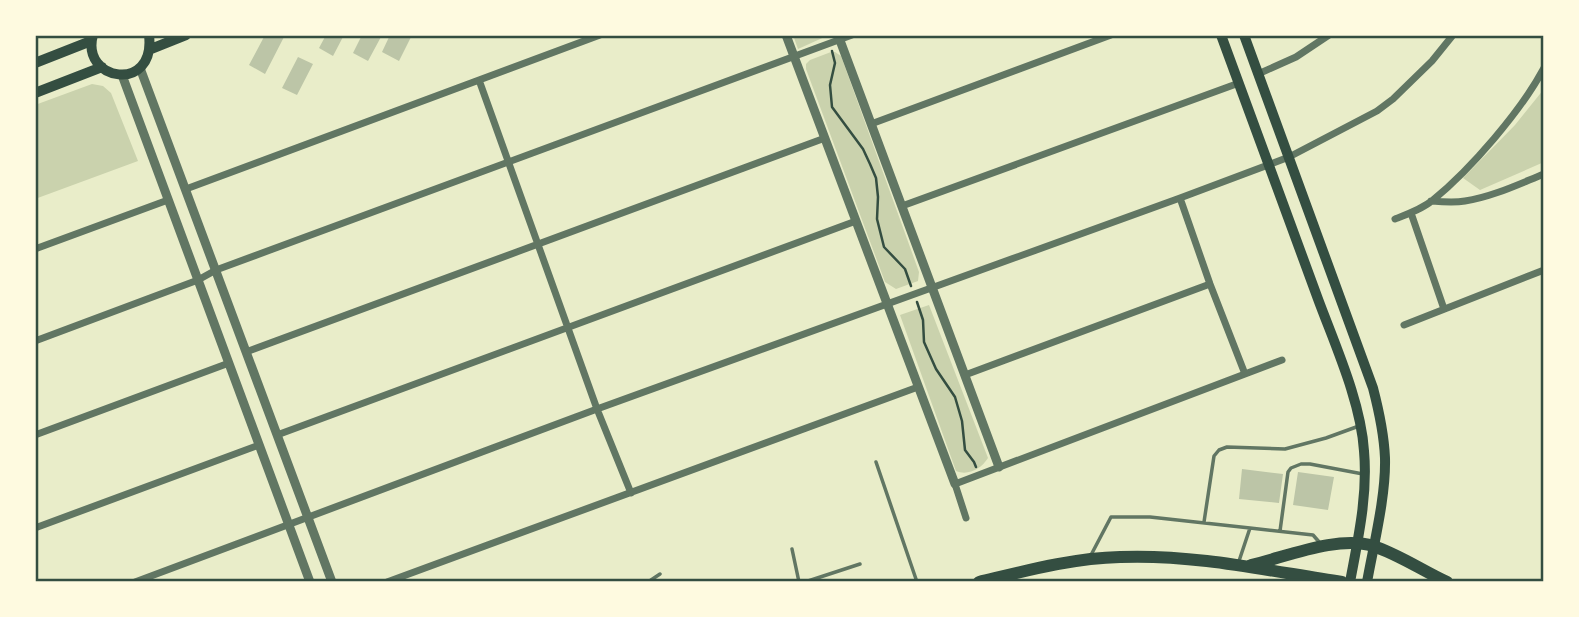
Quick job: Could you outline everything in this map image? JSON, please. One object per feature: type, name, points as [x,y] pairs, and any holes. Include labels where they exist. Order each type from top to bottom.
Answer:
[{"type":"main road","points":[[35,63],[92,38],[93,56],[102,67],[110,73],[131,73],[148,59],[151,48],[149,35]]},
{"type":"main road","points":[[151,48],[186,35]]},
{"type":"main road","points":[[1222,35],[1361,425],[1364,499],[1350,582]]},
{"type":"main road","points":[[1244,35],[1373,388],[1381,421],[1385,460],[1367,582]]},
{"type":"main road","points":[[35,93],[102,67]]},
{"type":"main road","points":[[1361,425],[1381,421]]},
{"type":"main road","points":[[1241,566],[1299,551],[1357,543],[1373,546],[1447,582]]},
{"type":"main road","points":[[979,582],[1118,556],[1241,566],[1342,582]]},
{"type":"street","points":[[186,189],[600,35]]},
{"type":"street","points":[[786,35],[966,518]]},
{"type":"street","points":[[35,341],[216,270],[830,43],[839,37],[852,35]]},
{"type":"street","points":[[872,124],[1111,35]]},
{"type":"street","points":[[1258,74],[1296,57],[1329,35]]},
{"type":"street","points":[[135,582],[597,409],[1289,157],[1377,111],[1432,61],[1452,35]]},
{"type":"street","points":[[839,37],[999,467]]},
{"type":"street","points":[[140,68],[332,582]]},
{"type":"street","points":[[1395,219],[1432,201],[1458,176],[1490,142],[1531,90],[1544,68]]},
{"type":"street","points":[[122,75],[310,582]]},
{"type":"street","points":[[479,80],[597,409],[631,493]]},
{"type":"street","points":[[902,206],[1239,83]]},
{"type":"street","points":[[246,352],[825,138]]},
{"type":"street","points":[[1432,201],[1468,201],[1544,174]]},
{"type":"street","points":[[1180,198],[1245,374]]},
{"type":"street","points":[[35,249],[168,200]]},
{"type":"street","points":[[1411,213],[1444,309]]},
{"type":"street","points":[[277,435],[856,221]]},
{"type":"street","points":[[1404,325],[1544,270]]},
{"type":"street","points":[[965,375],[1210,284]]},
{"type":"street","points":[[955,484],[1282,360]]},
{"type":"street","points":[[35,435],[229,363]]},
{"type":"street","points":[[387,582],[918,387]]},
{"type":"street","points":[[35,528],[259,445]]},
{"type":"lane","points":[[1204,522],[1214,456],[1219,450],[1227,447],[1285,449],[1361,425]]},
{"type":"lane","points":[[876,462],[918,582]]},
{"type":"lane","points":[[1280,531],[1288,472],[1291,468],[1310,464],[1365,475]]},
{"type":"lane","points":[[1088,560],[1111,517],[1150,517],[1313,535],[1324,547]]},
{"type":"lane","points":[[1241,566],[1250,528]]},
{"type":"lane","points":[[792,549],[799,582]]},
{"type":"lane","points":[[805,582],[860,564]]},
{"type":"lane","points":[[648,582],[660,574]]},
{"type":"path","points":[[830,43],[835,63],[830,85],[832,107],[863,149],[876,178],[877,219],[884,247],[905,269],[923,320],[924,342],[936,369],[955,397],[962,421],[965,450],[979,475]]},
{"type":"green space","points":[[793,35],[829,35],[798,49]]},
{"type":"green space","points":[[831,52],[841,56],[919,272],[918,281],[896,289],[885,282],[806,69],[810,60]]},
{"type":"green space","points":[[92,84],[103,86],[111,93],[138,161],[35,199],[35,105]]},
{"type":"green space","points":[[1544,89],[1544,162],[1480,190],[1463,178],[1515,125]]},
{"type":"green space","points":[[929,305],[988,458],[970,472],[956,471],[900,315]]},
{"type":"building","points":[[265,35],[285,35],[265,74],[249,65]]},
{"type":"building","points":[[326,35],[344,35],[333,56],[319,48]]},
{"type":"building","points":[[362,35],[382,35],[368,61],[353,53]]},
{"type":"building","points":[[390,35],[412,35],[399,61],[382,52]]},
{"type":"building","points":[[298,57],[313,64],[297,95],[282,88]]},
{"type":"building","points":[[1242,469],[1283,474],[1279,503],[1239,499]]},
{"type":"building","points":[[1298,472],[1334,477],[1328,510],[1293,505]]}]
